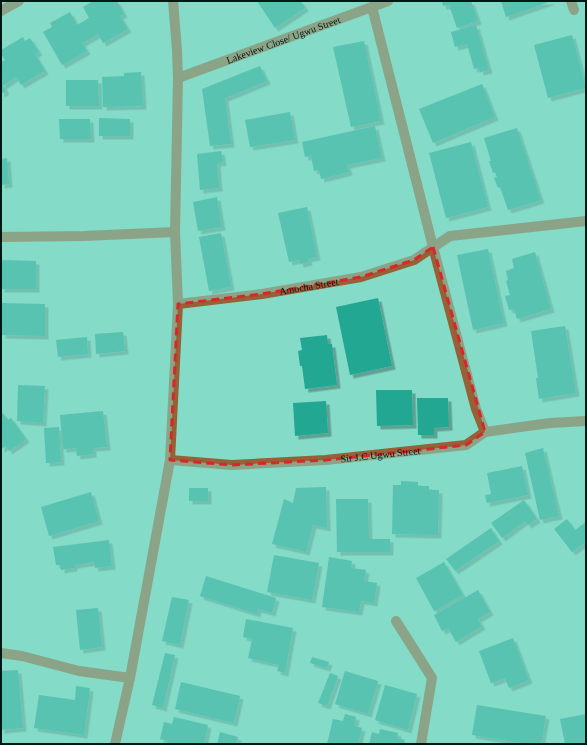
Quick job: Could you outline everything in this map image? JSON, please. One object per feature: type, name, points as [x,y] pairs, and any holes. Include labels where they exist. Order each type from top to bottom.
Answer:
[{"type":"street","points":[[1,11],[19,1]]},
{"type":"street","points":[[115,744],[130,678],[170,460],[178,304],[175,232],[178,78],[173,1]]},
{"type":"street","name":"Lakeview Close/ Ugwu Street","points":[[178,78],[388,1]]},
{"type":"street","points":[[372,7],[476,409],[485,432]]},
{"type":"street","name":"Amocha Street","points":[[178,304],[262,294],[361,277],[414,260],[450,236],[586,221]]},
{"type":"street","points":[[1,237],[84,236],[175,232]]},
{"type":"street","name":"Sir J.C Ugwu Street","points":[[170,460],[232,465],[326,460],[466,445],[485,432],[586,421]]},
{"type":"street","points":[[396,622],[432,678],[421,744]]},
{"type":"street","points":[[1,653],[22,656],[79,671],[130,678]]},
{"type":"highlighted area","points":[[433,247],[485,432],[466,445],[326,460],[232,465],[170,460],[178,304],[262,294],[361,277],[414,260]]},
{"type":"building","points":[[93,1],[117,1],[124,14],[120,16],[128,29],[103,43],[98,34],[82,43],[87,51],[62,65],[43,32],[52,27],[50,23],[70,12],[77,25],[89,18],[83,7]]},
{"type":"building","points":[[257,1],[301,1],[305,8],[275,28]]},
{"type":"building","points":[[442,1],[471,1],[478,21],[457,28],[449,5],[443,6]]},
{"type":"building","points":[[501,1],[552,1],[506,17]]},
{"type":"building","points":[[476,25],[489,70],[480,72],[479,68],[474,69],[467,44],[455,47],[451,32]]},
{"type":"building","points":[[572,35],[586,88],[548,98],[534,45]]},
{"type":"building","points":[[23,37],[25,41],[30,38],[39,52],[35,54],[45,71],[21,85],[16,77],[3,86],[6,91],[1,94],[1,62],[5,60],[1,54],[1,50]]},
{"type":"building","points":[[364,41],[381,121],[351,127],[333,47]]},
{"type":"building","points":[[260,66],[267,81],[225,98],[231,144],[210,146],[202,89]]},
{"type":"building","points":[[141,72],[143,106],[103,107],[102,77],[124,76],[124,73]]},
{"type":"building","points":[[66,80],[98,80],[99,106],[66,106]]},
{"type":"building","points":[[482,84],[495,117],[433,143],[419,109]]},
{"type":"building","points":[[290,112],[295,140],[250,147],[245,120]]},
{"type":"building","points":[[99,118],[130,119],[130,136],[99,136]]},
{"type":"building","points":[[59,119],[90,119],[91,139],[60,139]]},
{"type":"building","points":[[375,126],[382,158],[347,165],[349,172],[321,179],[319,170],[314,171],[311,156],[305,157],[302,142]]},
{"type":"building","points":[[517,128],[541,200],[508,210],[500,187],[498,188],[494,178],[497,177],[495,172],[493,173],[489,161],[491,161],[484,138]]},
{"type":"building","points":[[471,142],[488,207],[446,218],[429,153]]},
{"type":"building","points":[[221,151],[223,162],[217,163],[219,188],[200,190],[197,154]]},
{"type":"building","points":[[7,158],[9,184],[1,185],[1,159]]},
{"type":"building","points":[[217,197],[222,227],[198,231],[193,202]]},
{"type":"building","points":[[307,207],[317,257],[308,259],[309,262],[300,264],[299,260],[289,262],[278,213]]},
{"type":"building","points":[[221,233],[231,287],[209,291],[199,237]]},
{"type":"building","points":[[488,249],[504,323],[473,330],[457,255]]},
{"type":"building","points":[[535,252],[551,309],[517,319],[514,309],[509,310],[505,296],[510,295],[506,281],[508,280],[506,271],[514,268],[512,259]]},
{"type":"building","points":[[1,260],[36,261],[36,289],[1,289]]},
{"type":"building","points":[[378,298],[392,366],[350,375],[336,307]]},
{"type":"building","points":[[2,303],[45,304],[45,336],[2,335]]},
{"type":"building","points":[[565,326],[576,393],[539,399],[536,378],[538,378],[531,331]]},
{"type":"building","points":[[123,332],[125,351],[96,354],[95,334]]},
{"type":"building","points":[[327,335],[328,344],[332,344],[337,385],[305,389],[302,366],[300,366],[298,351],[302,350],[300,338]]},
{"type":"building","points":[[87,337],[88,354],[58,357],[56,340]]},
{"type":"building","points":[[18,385],[45,386],[43,423],[17,421]]},
{"type":"building","points":[[376,390],[412,390],[413,425],[377,426]]},
{"type":"building","points":[[417,398],[448,398],[449,427],[434,428],[434,435],[418,435]]},
{"type":"building","points":[[326,401],[328,433],[295,436],[293,403]]},
{"type":"building","points":[[1,411],[8,420],[11,418],[26,439],[9,451],[6,446],[1,449]]},
{"type":"building","points":[[103,411],[107,447],[93,448],[93,454],[77,456],[76,448],[63,449],[60,415]]},
{"type":"building","points":[[59,427],[61,462],[46,463],[44,428]]},
{"type":"building","points":[[543,448],[559,516],[540,520],[525,453]]},
{"type":"building","points":[[522,466],[528,495],[487,503],[485,495],[491,494],[487,473]]},
{"type":"building","points":[[401,481],[418,482],[418,486],[429,486],[429,490],[439,490],[438,535],[392,534],[393,485],[401,485]]},
{"type":"building","points":[[326,487],[327,528],[313,525],[306,552],[272,544],[284,499],[293,503],[296,488]]},
{"type":"building","points":[[189,488],[208,488],[208,501],[189,501]]},
{"type":"building","points":[[91,492],[99,521],[49,536],[41,507]]},
{"type":"building","points":[[336,499],[368,499],[369,539],[390,539],[390,552],[337,552]]},
{"type":"building","points":[[524,500],[537,519],[528,525],[525,521],[502,538],[491,523]]},
{"type":"building","points":[[567,519],[575,530],[586,522],[586,542],[572,552],[554,529]]},
{"type":"building","points":[[491,528],[499,541],[455,571],[446,559]]},
{"type":"building","points":[[109,540],[112,566],[95,568],[94,562],[74,565],[74,568],[61,570],[61,565],[56,565],[53,547]]},
{"type":"building","points":[[274,555],[319,563],[312,600],[267,592]]},
{"type":"building","points":[[329,557],[352,561],[351,568],[366,570],[364,581],[377,583],[374,603],[361,601],[359,612],[322,607]]},
{"type":"building","points":[[444,562],[463,595],[434,611],[416,578]]},
{"type":"building","points":[[206,576],[276,598],[272,613],[258,609],[257,614],[200,596]]},
{"type":"building","points":[[478,590],[490,612],[478,619],[482,626],[456,642],[448,628],[442,631],[434,615]]},
{"type":"building","points":[[172,597],[189,600],[180,645],[162,641]]},
{"type":"building","points":[[98,608],[102,647],[80,650],[76,610]]},
{"type":"building","points":[[246,619],[293,628],[285,673],[277,671],[279,665],[248,658],[252,639],[243,637]]},
{"type":"building","points":[[513,638],[529,680],[509,688],[505,678],[491,683],[479,651]]},
{"type":"building","points":[[165,653],[175,655],[163,708],[152,705]]},
{"type":"building","points":[[312,657],[329,662],[327,668],[310,663]]},
{"type":"building","points":[[18,670],[23,728],[1,730],[1,671]]},
{"type":"building","points":[[345,671],[378,681],[368,714],[335,704]]},
{"type":"building","points":[[330,673],[338,676],[327,706],[318,703]]},
{"type":"building","points":[[181,682],[240,696],[234,723],[175,709]]},
{"type":"building","points":[[385,685],[417,694],[408,730],[375,720]]},
{"type":"building","points":[[76,686],[90,688],[84,735],[34,728],[39,695],[75,700]]},
{"type":"building","points":[[477,705],[546,716],[541,744],[527,744],[472,735]]},
{"type":"building","points":[[345,714],[356,717],[354,726],[362,728],[358,744],[327,744],[333,719],[343,721]]},
{"type":"building","points":[[586,714],[586,744],[565,744],[560,719]]},
{"type":"building","points":[[174,717],[208,725],[204,744],[168,744],[168,741],[160,739],[164,722],[172,724]]},
{"type":"building","points":[[380,729],[398,733],[397,738],[405,740],[404,744],[369,744],[372,732],[379,734]]},
{"type":"building","points":[[220,732],[238,737],[236,744],[217,744]]}]
